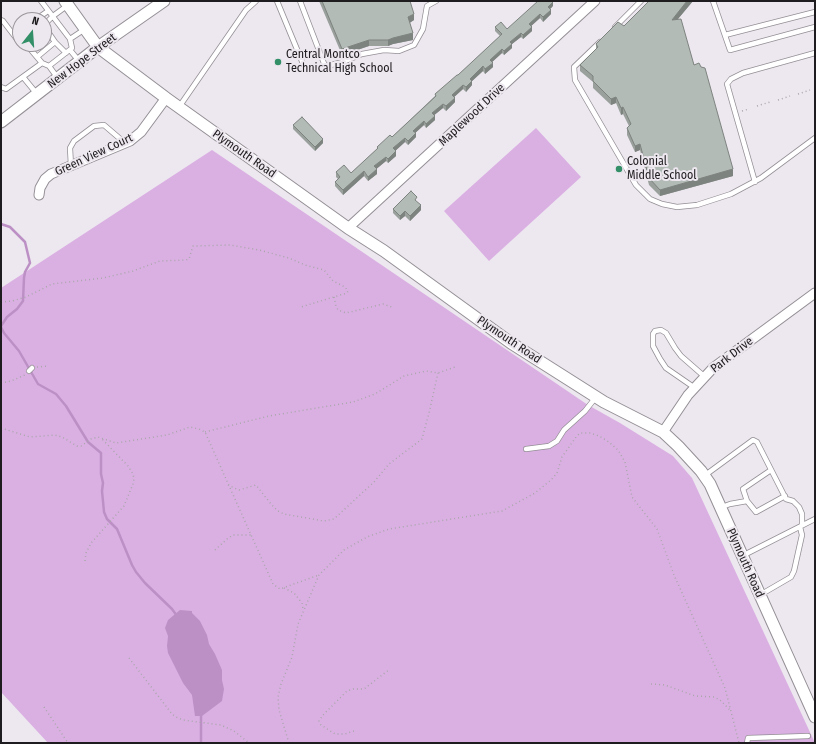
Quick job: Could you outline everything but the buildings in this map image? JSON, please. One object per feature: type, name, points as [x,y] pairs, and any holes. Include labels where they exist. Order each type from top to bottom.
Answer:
[{"type":"street","name":"New Hope Street","points":[[1,121],[98,47],[164,1]]},
{"type":"street","name":"Maplewood Drive","points":[[348,228],[595,1]]},
{"type":"street","name":"Plymouth Road","points":[[67,3],[98,47],[166,98],[348,228],[384,250],[511,343],[596,397],[662,432],[690,459],[704,476],[815,717]]},
{"type":"street","name":"Green View Court","points":[[39,195],[40,188],[45,179],[51,174],[125,143],[141,132],[166,98]]},
{"type":"street","name":"Park Drive","points":[[662,432],[688,395],[713,368],[815,293]]},
{"type":"lane","points":[[41,1],[70,39],[72,48],[49,66]]},
{"type":"lane","points":[[179,107],[246,10],[256,1]]},
{"type":"lane","points":[[277,1],[306,71],[342,62],[362,54],[384,50],[399,50],[414,45],[423,29],[427,6],[436,1]]},
{"type":"lane","points":[[300,1],[325,66]]},
{"type":"lane","points":[[613,29],[641,1]]},
{"type":"lane","points":[[713,1],[730,50],[815,27]]},
{"type":"lane","points":[[53,16],[67,3]]},
{"type":"lane","points":[[725,35],[815,12]]},
{"type":"lane","points":[[1,20],[3,20],[12,31]]},
{"type":"lane","points":[[70,39],[85,28]]},
{"type":"lane","points":[[52,38],[55,42],[80,62]]},
{"type":"lane","points":[[602,40],[574,68],[574,80],[636,184],[650,199],[677,207],[697,205],[731,194],[755,182],[815,138]]},
{"type":"lane","points":[[37,57],[55,42]]},
{"type":"lane","points":[[33,52],[42,63],[49,66],[58,78]]},
{"type":"lane","points":[[755,182],[727,84],[731,78],[743,73],[815,53]]},
{"type":"lane","points":[[1,87],[6,89],[42,63]]},
{"type":"lane","points":[[23,77],[37,94]]},
{"type":"lane","points":[[71,166],[70,148],[74,141],[94,126],[104,125],[125,143]]},
{"type":"lane","points":[[695,388],[666,368],[653,346],[653,334],[655,331],[661,330],[666,332],[681,356],[705,377]]},
{"type":"lane","points":[[526,449],[549,446],[557,441],[564,430],[585,411],[596,397]]},
{"type":"lane","points":[[704,476],[753,440],[757,442],[786,499],[793,501],[799,507],[802,514],[802,535],[794,571],[790,577],[760,595]]},
{"type":"lane","points":[[771,470],[743,489],[747,501],[756,512],[784,496]]},
{"type":"lane","points":[[720,508],[730,504],[747,501]]},
{"type":"lane","points":[[742,556],[815,519]]},
{"type":"lane","points":[[747,743],[748,738],[808,736]]},
{"type":"path","points":[[798,94],[810,90]]},
{"type":"path","points":[[778,100],[790,96]]},
{"type":"path","points":[[757,106],[770,102]]},
{"type":"path","points":[[742,111],[749,109]]},
{"type":"path","points":[[1,302],[26,297],[52,284],[103,278],[133,271],[160,262],[186,260],[189,259],[193,246],[230,245],[259,250],[324,270],[333,280],[345,287],[348,291],[348,293],[301,307]]},
{"type":"path","points":[[334,296],[338,310],[346,313],[383,304],[392,307]]},
{"type":"path","points":[[1,383],[19,378],[31,369],[38,366],[49,366]]},
{"type":"path","points":[[205,432],[269,416],[353,402],[374,394],[404,376],[426,371],[438,373],[455,367]]},
{"type":"path","points":[[228,484],[239,490],[256,485],[271,504],[278,511],[284,514],[324,521],[334,519],[374,482],[389,464],[422,438],[438,373]]},
{"type":"path","points":[[1,428],[30,437],[55,435],[62,437],[77,446],[98,437],[116,444],[167,435],[190,427],[205,432],[273,584],[280,589],[283,588],[294,593],[302,603],[304,609]]},
{"type":"path","points":[[289,743],[279,710],[278,697],[281,684],[292,657],[296,630],[319,575],[344,550],[367,537],[389,529],[502,511],[536,494],[557,473],[562,457],[576,436],[580,433],[590,433],[609,442],[618,450],[625,462],[632,497],[657,529],[674,575],[725,688],[739,743]]},
{"type":"path","points":[[85,561],[86,553],[91,543],[115,518],[124,506],[134,479],[128,466],[101,438]]},
{"type":"path","points":[[215,550],[233,535],[252,535]]},
{"type":"path","points":[[283,588],[319,575]]},
{"type":"path","points":[[129,658],[172,714],[179,719],[221,725],[240,735],[249,743]]},
{"type":"path","points":[[354,731],[345,734],[335,734],[321,725],[319,721],[347,691],[364,689],[390,669]]},
{"type":"path","points":[[651,684],[665,684],[695,696],[714,697],[720,700],[731,712]]},
{"type":"path","points":[[44,707],[68,743]]},
{"type":"shaded area","points":[[536,128],[581,177],[489,261],[444,211]]},
{"type":"shaded area","points":[[212,150],[588,405],[673,456],[692,478],[815,743],[48,743],[1,692],[1,288]]},
{"type":"shaded area","points":[[180,610],[192,611],[192,613],[200,621],[207,635],[209,644],[222,670],[224,689],[222,701],[202,716],[195,716],[192,695],[183,683],[168,653],[168,636],[165,628],[168,620]]},
{"type":"waterway","points":[[1,224],[10,227],[25,242],[30,263],[25,272],[23,301],[17,309],[7,317],[1,326]]},
{"type":"waterway","points":[[1,327],[19,351],[38,384],[56,394],[66,406],[88,442],[101,453],[101,474],[103,483],[102,491],[104,512],[107,519],[117,529],[136,572],[177,616]]},
{"type":"waterway","points":[[201,714],[201,743]]},
{"type":"place","name":"Central Montco Technical High School","points":[[278,62]]},
{"type":"place","name":"Colonial Middle School","points":[[619,169]]}]
